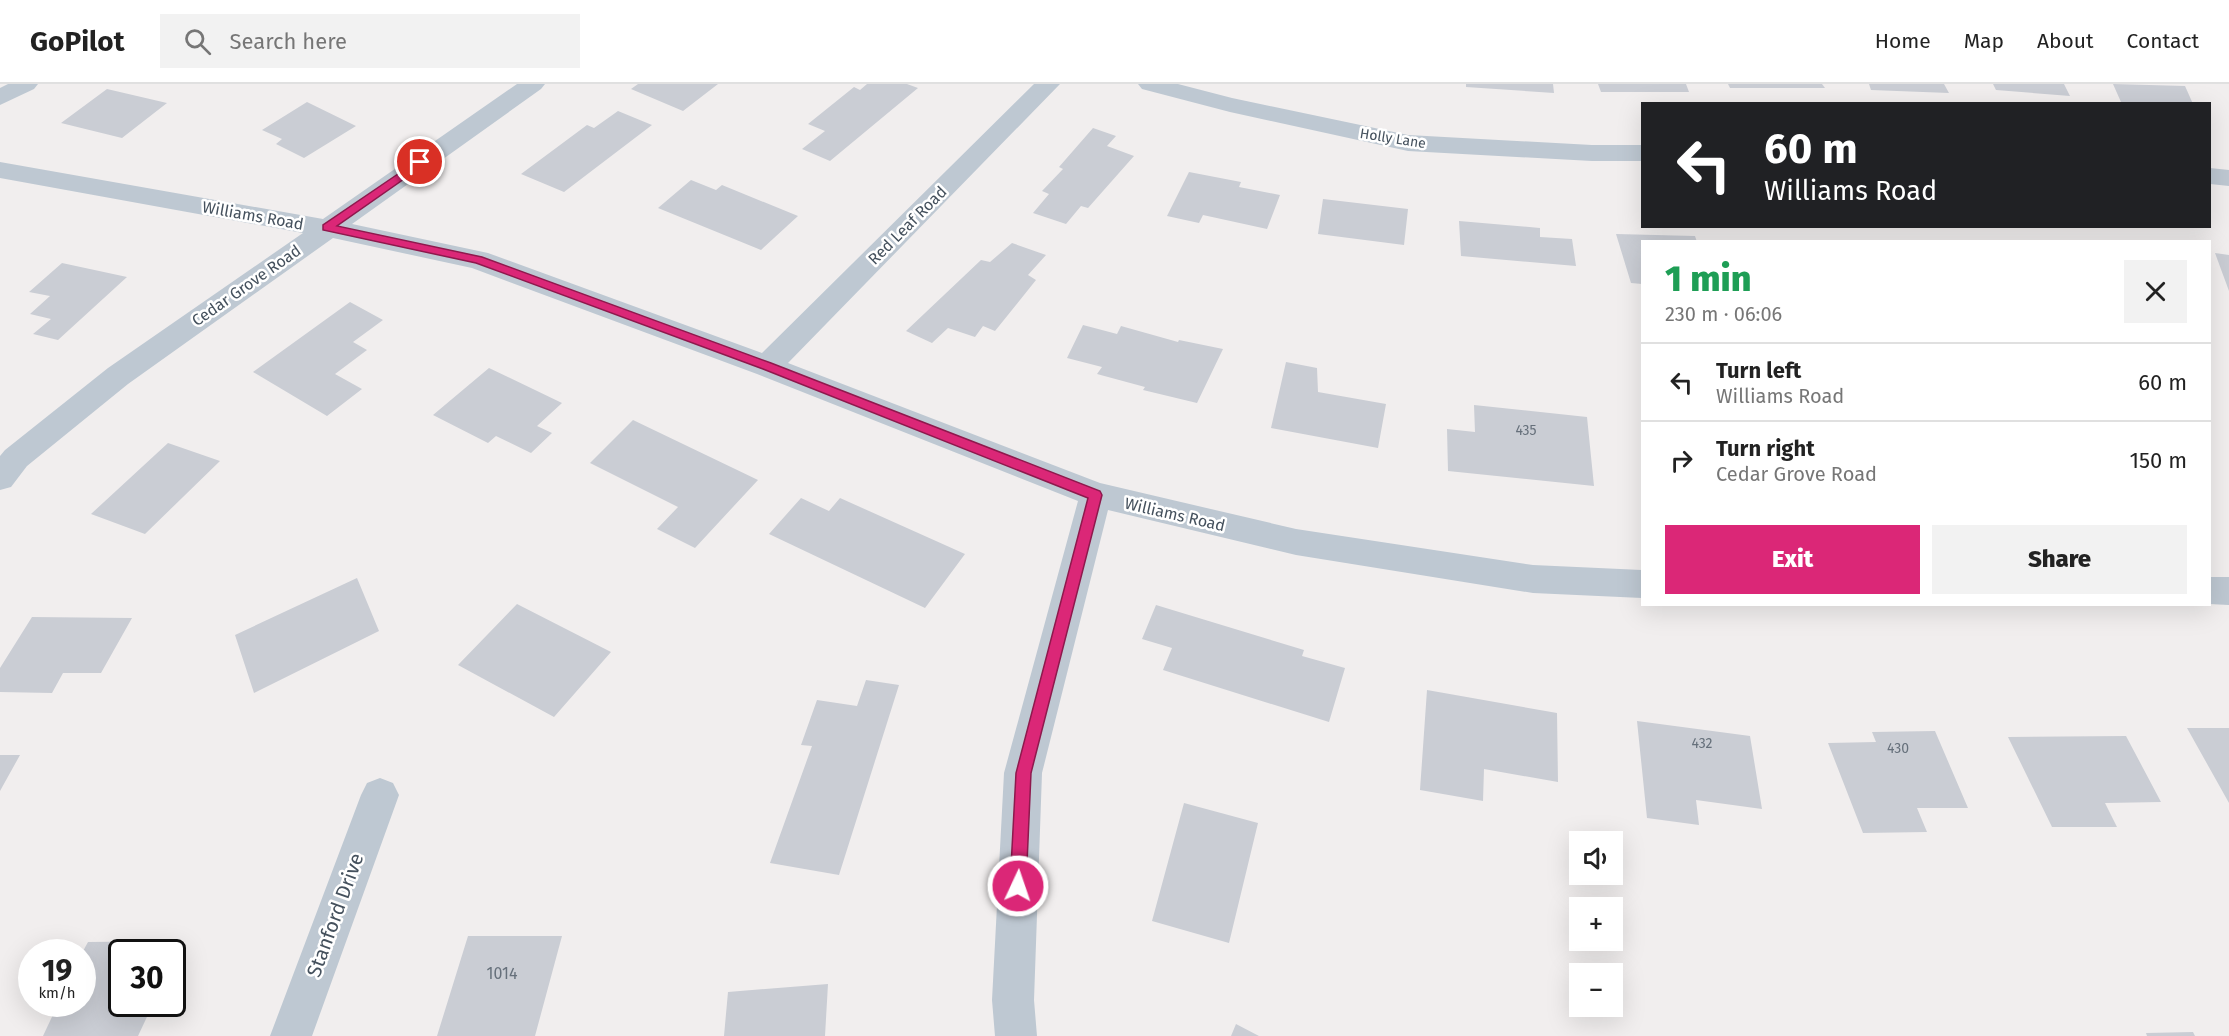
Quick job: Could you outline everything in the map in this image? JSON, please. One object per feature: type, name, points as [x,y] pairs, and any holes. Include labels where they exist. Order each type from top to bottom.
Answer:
[{"type":"street","points":[[0,98],[26,84]]},
{"type":"street","name":"Cedar Grove Road","points":[[0,478],[16,458],[118,376],[533,84]]},
{"type":"street","name":"Red Leaf Road","points":[[767,366],[1048,84]]},
{"type":"street","name":"Holly Lane","points":[[1149,84],[1230,105],[1408,143],[1592,153],[1641,153]]},
{"type":"street","name":"Williams Road","points":[[0,170],[327,228],[478,260],[767,366],[1096,495],[1296,542],[1533,579],[1641,584]]},
{"type":"street","points":[[2211,176],[2229,178]]},
{"type":"street","points":[[1016,1036],[1013,1000],[1023,773],[1096,495]]},
{"type":"street","points":[[2211,591],[2229,591]]},
{"type":"street","name":"Stanford Drive","points":[[291,1036],[380,795]]},
{"type":"building","points":[[638,84],[718,84],[683,111],[631,89]]},
{"type":"building","points":[[867,84],[907,84],[918,88],[830,161],[802,149],[825,131],[808,124],[854,87],[860,90]]},
{"type":"building","points":[[1466,84],[1553,84],[1554,93],[1466,87]]},
{"type":"building","points":[[1598,84],[1686,84],[1689,92],[1601,92]]},
{"type":"building","points":[[1728,84],[1822,84],[1825,88],[1730,88]]},
{"type":"building","points":[[1869,84],[1944,84],[1949,93],[1871,90]]},
{"type":"building","points":[[1993,84],[2064,84],[2070,96],[1996,90]]},
{"type":"building","points":[[2113,84],[2185,86],[2192,102],[2121,102]]},
{"type":"building","points":[[107,89],[167,103],[122,138],[61,123]]},
{"type":"building","points":[[307,102],[356,126],[304,158],[276,144],[282,139],[262,130]]},
{"type":"building","points":[[618,111],[652,125],[564,192],[521,174],[587,125],[594,128]]},
{"type":"building","points":[[1093,128],[1116,136],[1107,146],[1134,156],[1088,208],[1081,206],[1066,224],[1033,213],[1049,194],[1042,191],[1063,169],[1059,167]]},
{"type":"building","points":[[1189,172],[1241,182],[1239,187],[1280,195],[1267,229],[1203,215],[1199,223],[1167,216]]},
{"type":"building","points":[[691,180],[716,190],[722,185],[798,216],[761,250],[658,208]]},
{"type":"building","points":[[1323,199],[1408,209],[1404,245],[1318,234]]},
{"type":"building","points":[[1459,221],[1540,228],[1540,237],[1572,239],[1576,266],[1461,256]]},
{"type":"building","points":[[1616,234],[1695,236],[1696,240],[1641,240],[1641,284],[1631,283]]},
{"type":"building","points":[[1012,243],[1046,255],[1028,275],[1036,280],[995,331],[983,326],[975,337],[948,328],[932,343],[906,331],[981,260],[990,262]]},
{"type":"building","points":[[2215,253],[2229,255],[2229,291]]},
{"type":"building","points":[[62,263],[127,277],[58,340],[33,334],[51,319],[30,314],[50,296],[29,292]]},
{"type":"building","points":[[350,302],[383,320],[353,342],[367,350],[335,374],[362,389],[327,416],[253,372]]},
{"type":"building","points":[[1083,325],[1117,334],[1121,326],[1178,342],[1179,340],[1223,349],[1197,403],[1143,390],[1145,387],[1097,374],[1102,367],[1067,358]]},
{"type":"building","points":[[1286,362],[1317,368],[1318,392],[1386,404],[1378,448],[1271,428]]},
{"type":"building","points":[[489,368],[562,403],[537,426],[552,433],[531,453],[496,436],[488,443],[433,415]]},
{"type":"building","points":[[1474,405],[1587,417],[1594,486],[1448,471],[1447,429],[1475,432]]},
{"type":"building","points":[[633,420],[758,480],[695,548],[657,529],[678,507],[590,463]]},
{"type":"building","points":[[168,443],[220,461],[145,534],[91,514]]},
{"type":"building","points":[[801,498],[829,511],[840,498],[965,554],[925,608],[769,534]]},
{"type":"building","points":[[357,578],[379,631],[254,693],[235,635]]},
{"type":"building","points":[[517,604],[611,652],[554,717],[458,665]]},
{"type":"building","points":[[1156,605],[1304,650],[1302,656],[1345,668],[1329,722],[1163,670],[1172,648],[1142,639]]},
{"type":"building","points":[[32,617],[132,618],[101,673],[63,673],[52,693],[0,692],[0,668]]},
{"type":"building","points":[[866,680],[899,685],[839,875],[770,863],[812,746],[801,745],[817,700],[857,706]]},
{"type":"building","points":[[1427,690],[1557,713],[1558,782],[1484,769],[1483,801],[1420,790]]},
{"type":"building","points":[[1637,721],[1750,736],[1762,809],[1696,800],[1699,825],[1647,818]]},
{"type":"building","points":[[2187,728],[2229,728],[2229,803]]},
{"type":"building","points":[[1935,731],[1968,808],[1917,808],[1927,832],[1863,833],[1828,743],[1876,742],[1872,732]]},
{"type":"building","points":[[2126,736],[2161,802],[2105,803],[2117,827],[2052,827],[2008,737]]},
{"type":"building","points":[[0,755],[20,755],[0,791]]},
{"type":"building","points":[[1184,803],[1258,823],[1229,943],[1152,921]]},
{"type":"building","points":[[468,936],[562,936],[535,1036],[437,1036]]},
{"type":"building","points":[[96,942],[108,942],[108,1017],[147,1017],[138,1036],[43,1036],[52,1017],[96,1017]]},
{"type":"building","points":[[828,984],[825,1036],[724,1036],[728,992]]},
{"type":"building","points":[[1236,1024],[1259,1036],[1231,1036]]},
{"type":"building","points":[[2193,1032],[2195,1036],[2147,1036],[2146,1033]]},
{"type":"route","points":[[420,162],[327,228],[478,260],[767,366],[1096,495],[1023,773],[1018,886]]}]
